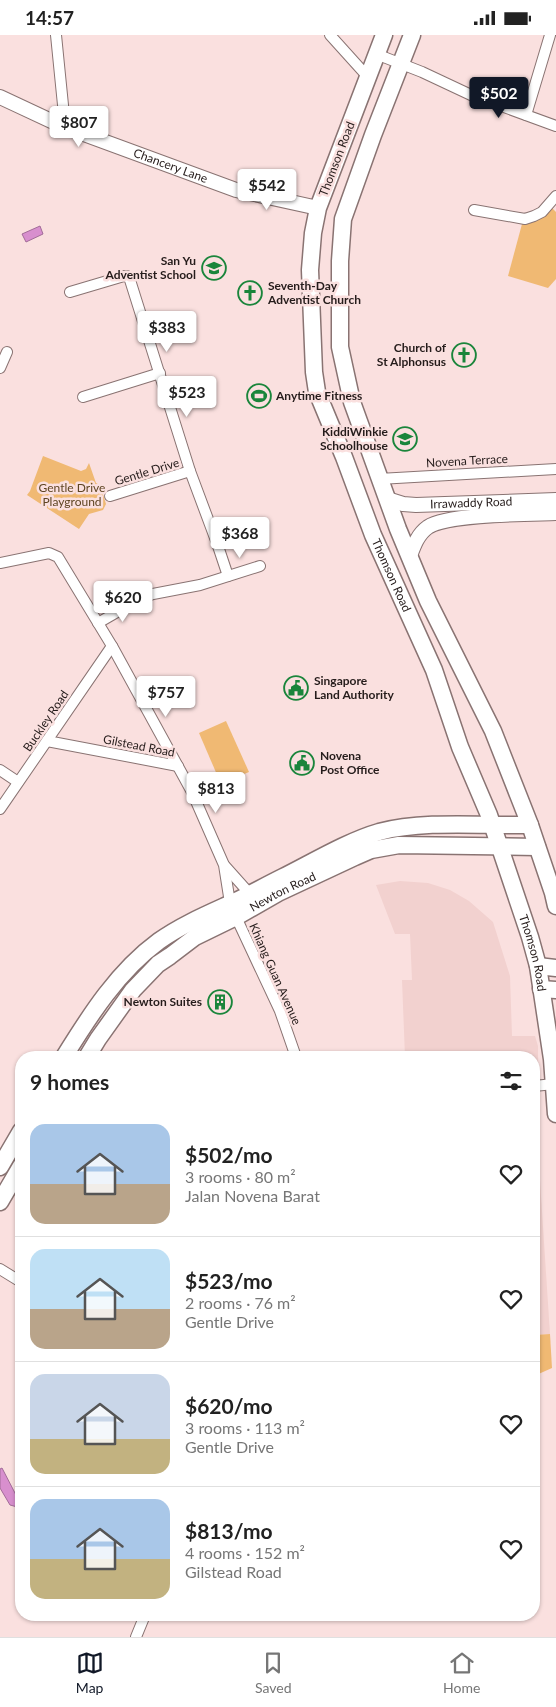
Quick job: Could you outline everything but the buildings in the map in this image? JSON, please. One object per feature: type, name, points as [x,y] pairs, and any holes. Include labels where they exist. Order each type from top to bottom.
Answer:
[{"type":"main road","name":"Thomson Road","points":[[384,35],[318,208],[313,233],[310,271],[314,372],[317,392],[373,535],[434,670],[460,747],[492,826],[538,966],[548,990],[556,1114]]},
{"type":"main road","name":"Thomson Road","points":[[412,35],[343,219],[340,347],[352,402],[379,479],[428,601],[494,731],[530,825],[555,899]]},
{"type":"main road","name":"Newton Road","points":[[91,1051],[133,990],[158,964],[250,894],[349,844],[379,832],[427,825],[530,825]]},
{"type":"main road","name":"Newton Road","points":[[68,1051],[112,986],[139,958],[170,934],[201,916],[230,909],[278,893],[371,850],[384,847],[423,845],[537,847]]},
{"type":"main road","points":[[538,966],[556,968]]},
{"type":"main road","points":[[0,1167],[15,1141]]},
{"type":"main road","points":[[0,1202],[15,1176]]},
{"type":"street","points":[[56,35],[64,115],[62,126]]},
{"type":"street","points":[[330,35],[367,76]]},
{"type":"street","points":[[526,115],[550,35]]},
{"type":"street","points":[[376,54],[471,95],[556,126]]},
{"type":"street","name":"Chancery Lane","points":[[0,97],[62,126],[236,190],[318,208]]},
{"type":"street","points":[[474,210],[525,219],[542,211],[556,196]]},
{"type":"street","name":"Gentle Drive","points":[[70,292],[127,276],[160,373],[190,471],[228,576]]},
{"type":"street","points":[[0,369],[7,352]]},
{"type":"street","points":[[83,397],[160,373]]},
{"type":"street","name":"Novena Terrace","points":[[379,479],[556,469]]},
{"type":"street","name":"Gentle Drive","points":[[110,496],[190,471]]},
{"type":"street","name":"Irrawaddy Road","points":[[387,499],[403,504],[416,505],[556,500]]},
{"type":"street","name":"Irrawaddy Road","points":[[410,556],[414,544],[424,531],[430,526],[443,522],[505,515],[556,513]]},
{"type":"street","points":[[0,563],[49,553],[58,557],[112,646],[178,766]]},
{"type":"street","points":[[98,623],[136,601],[153,594],[200,585],[260,567]]},
{"type":"street","name":"Buckley Road","points":[[0,809],[112,646]]},
{"type":"street","name":"Gilstead Road","points":[[47,741],[178,766],[192,791],[224,865],[230,909]]},
{"type":"street","points":[[0,770],[18,782]]},
{"type":"street","name":"Gilstead Road","points":[[224,865],[250,894]]},
{"type":"street","name":"Khiang Guan Avenue","points":[[230,909],[280,1011],[294,1051]]},
{"type":"street","points":[[540,1086],[554,1085]]},
{"type":"street","points":[[0,1269],[15,1278]]},
{"type":"street","points":[[136,1637],[143,1621]]},
{"type":"shaded area","points":[[40,226],[43,234],[26,242],[22,234]]},
{"type":"shaded area","points":[[400,881],[428,883],[450,890],[469,901],[493,922],[510,976],[512,1036],[535,1036],[538,1051],[405,1051],[402,980],[412,980],[410,934],[395,934],[376,885]]},
{"type":"shaded area","points":[[540,1180],[550,1334],[540,1335]]},
{"type":"shaded area","points":[[2,1468],[15,1493],[15,1506],[10,1505],[0,1488],[0,1469]]},
{"type":"green space","points":[[552,208],[556,212],[556,279],[548,288],[508,276],[522,224]]},
{"type":"green space","name":"Gentle Drive Playground","points":[[43,456],[81,471],[86,469],[89,463],[96,483],[100,485],[106,504],[103,510],[89,514],[79,529],[27,495]]},
{"type":"green space","points":[[226,721],[249,772],[221,784],[199,733]]},
{"type":"green space","points":[[550,1334],[552,1368],[540,1373],[540,1335]]},
{"type":"place","name":"San Yu Adventist School","points":[[214,268]]},
{"type":"place","name":"Seventh-Day Adventist Church","points":[[250,293]]},
{"type":"place","name":"Church of St Alphonsus","points":[[464,355]]},
{"type":"place","name":"Anytime Fitness","points":[[259,396]]},
{"type":"place","name":"KiddiWinkie Schoolhouse","points":[[405,439]]},
{"type":"place","name":"Singapore Land Authority","points":[[296,688]]},
{"type":"place","name":"Novena Post Office","points":[[302,763]]},
{"type":"place","name":"Newton Suites","points":[[220,1002]]}]
